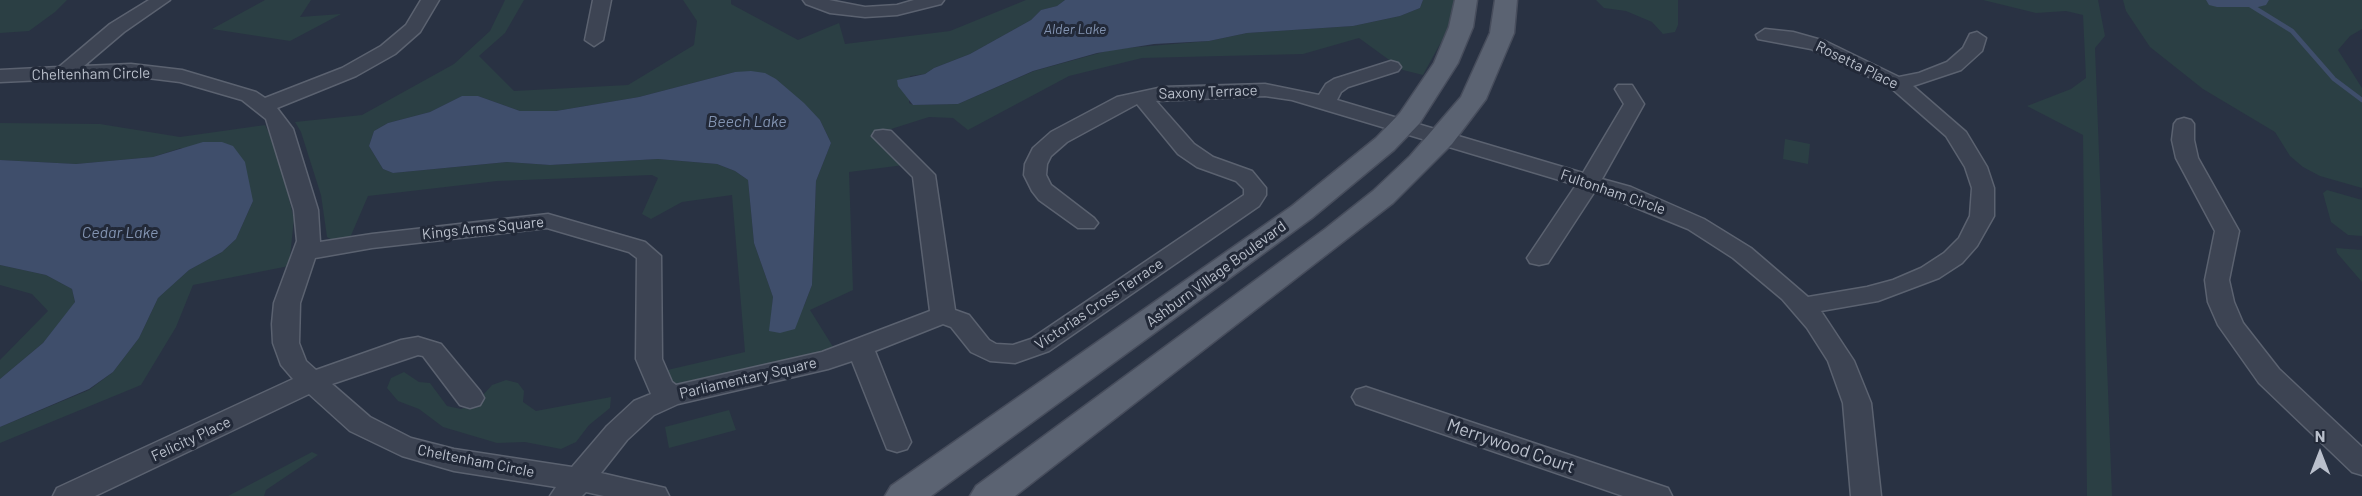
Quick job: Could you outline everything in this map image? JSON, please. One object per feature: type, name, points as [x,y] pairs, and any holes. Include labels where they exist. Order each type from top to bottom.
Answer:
[{"type":"main road","name":"Ashburn Village Boulevard","points":[[904,496],[1348,177],[1403,126],[1446,63],[1461,27],[1466,0]]},
{"type":"main road","points":[[989,496],[1353,221],[1390,190],[1443,138],[1473,99],[1486,74],[1502,33],[1506,0]]},
{"type":"street","points":[[66,72],[117,28],[161,0]]},
{"type":"street","points":[[263,106],[341,76],[379,56],[413,28],[430,0]]},
{"type":"street","points":[[594,40],[602,0]]},
{"type":"street","points":[[812,0],[836,9],[865,12],[897,10],[929,1]]},
{"type":"street","name":"Rosetta Place","points":[[1765,35],[1793,38],[1818,45],[1896,83],[1942,119],[1969,153],[1976,167],[1983,195],[1982,216],[1969,241],[1953,258],[1930,273],[1869,295],[1803,306]]},
{"type":"street","points":[[1896,83],[1924,78],[1954,66],[1972,51],[1977,38]]},
{"type":"street","points":[[1325,103],[1333,88],[1341,83],[1391,68]]},
{"type":"street","name":"Cheltenham Circle","points":[[0,76],[130,70],[182,76],[249,96],[275,116],[282,129],[306,210],[309,241],[307,252],[287,303],[285,324],[286,343],[294,365],[360,424],[402,446],[572,488],[654,496]]},
{"type":"street","points":[[1539,258],[1590,181],[1634,104],[1625,89]]},
{"type":"street","name":"Saxony Terrace","points":[[1086,223],[1047,195],[1035,175],[1036,164],[1041,153],[1059,137],[1124,101],[1141,96],[1162,93],[1265,90],[1294,94],[1443,138]]},
{"type":"street","name":"Victorias Cross Terrace","points":[[943,315],[960,321],[980,346],[990,352],[1015,354],[1029,351],[1251,201],[1255,188],[1251,181],[1193,156],[1141,96]]},
{"type":"street","points":[[2184,124],[2183,140],[2187,158],[2196,177],[2223,219],[2227,231],[2217,280],[2221,302],[2231,325],[2269,376],[2362,464]]},
{"type":"street","points":[[883,136],[924,175],[943,315]]},
{"type":"street","name":"Fultonham Circle","points":[[1443,138],[1590,181],[1648,202],[1719,238],[1772,276],[1803,306],[1830,341],[1850,382],[1861,425],[1866,496]]},
{"type":"street","name":"Kings Arms Square","points":[[307,252],[372,241],[548,220],[637,247],[649,256],[649,358],[660,387],[671,396]]},
{"type":"street","name":"Parliamentary Square","points":[[572,488],[628,421],[645,408],[671,396],[733,380],[792,370],[861,349],[943,315]]},
{"type":"street","name":"Felicity Place","points":[[68,496],[313,381],[391,352],[418,346],[437,354],[470,398]]},
{"type":"street","points":[[861,349],[897,442]]},
{"type":"street","name":"Merrywood Court","points":[[1366,396],[1657,496]]},
{"type":"green space","points":[[0,0],[67,0],[29,31],[0,33]]},
{"type":"green space","points":[[265,0],[311,0],[300,17],[341,14],[290,41],[212,29]]},
{"type":"green space","points":[[505,0],[524,0],[505,33],[479,56],[514,91],[628,85],[694,45],[697,21],[683,0],[731,0],[731,4],[798,40],[839,23],[845,44],[950,31],[1026,0],[1065,0],[1057,6],[1041,10],[1031,20],[970,54],[934,68],[925,74],[910,76],[909,103],[913,105],[958,104],[1034,71],[1114,49],[1209,41],[1247,33],[1353,26],[1400,16],[1420,8],[1423,0],[1455,0],[1447,31],[1423,75],[1403,70],[1359,38],[1303,54],[1142,58],[1069,76],[968,130],[953,118],[929,117],[888,130],[920,163],[849,172],[853,290],[810,310],[835,350],[784,363],[677,384],[668,379],[663,371],[745,352],[732,195],[682,202],[651,219],[642,214],[658,178],[652,175],[497,181],[368,196],[349,240],[332,240],[327,237],[321,195],[301,132],[295,122],[362,115],[454,64],[490,31]],"holes":[[[735,72],[776,79],[820,120],[831,143],[816,181],[812,285],[804,306],[770,331],[773,297],[754,243],[748,180],[735,171],[717,164],[658,159],[550,165],[508,162],[393,173],[383,169],[369,146],[374,131],[388,123],[430,112],[462,96],[478,96],[520,111],[556,111],[639,97]]]},
{"type":"green space","points":[[1596,0],[1678,0],[1678,25],[1675,32],[1663,34],[1652,22],[1626,11],[1604,8]]},
{"type":"green space","points":[[1983,0],[2098,0],[2105,36],[2095,48],[2112,496],[2087,496],[2083,135],[2027,106],[2071,89],[2086,78],[2083,15],[2066,11],[2036,13]]},
{"type":"green space","points":[[2123,0],[2362,0],[2362,29],[2350,36],[2338,50],[2362,88],[2362,188],[2320,176],[2303,167],[2290,156],[2275,132],[2203,89],[2150,47],[2126,11]]},
{"type":"green space","points":[[0,123],[100,124],[180,137],[265,125],[276,147],[294,219],[289,266],[193,285],[176,327],[141,385],[0,443],[0,427],[89,390],[113,372],[139,338],[158,298],[189,270],[222,252],[236,239],[253,201],[181,148],[153,157],[76,164],[0,160]]},
{"type":"green space","points":[[1785,139],[1810,144],[1808,164],[1783,159]]},
{"type":"green space","points":[[2327,190],[2362,200],[2362,236],[2348,235],[2331,222],[2323,193]]},
{"type":"green space","points":[[2336,248],[2362,250],[2362,282],[2337,253]]},
{"type":"green space","points":[[0,265],[46,275],[72,289],[75,303],[43,343],[0,379],[0,360],[48,311],[32,294],[0,285]]},
{"type":"green space","points":[[404,372],[419,382],[430,383],[447,406],[461,409],[475,404],[492,385],[506,380],[518,383],[524,391],[523,402],[536,411],[611,397],[610,408],[589,425],[576,442],[561,449],[525,442],[497,443],[443,427],[419,409],[398,401],[387,388],[391,378]]},
{"type":"green space","points":[[729,410],[736,430],[669,448],[665,427]]},
{"type":"green space","points":[[312,452],[318,455],[266,490],[264,496],[228,496]]},
{"type":"water","name":"Alder Lake","points":[[1065,0],[1423,0],[1420,8],[1400,16],[1353,26],[1247,33],[1209,41],[1154,44],[1097,53],[1033,71],[958,104],[913,105],[898,86],[897,80],[925,74],[934,68],[970,54],[1031,20],[1041,10],[1057,6]]},
{"type":"water","name":"Beech Lake","points":[[735,72],[765,73],[776,79],[804,103],[820,120],[831,143],[816,181],[812,285],[795,329],[780,333],[769,331],[773,297],[754,243],[748,180],[735,171],[717,164],[658,159],[550,165],[507,162],[393,173],[383,169],[369,146],[374,131],[388,123],[430,112],[462,96],[478,96],[520,111],[556,111],[639,97]]},
{"type":"water","name":"Cedar Lake","points":[[203,142],[222,142],[233,146],[245,162],[253,201],[236,239],[222,252],[189,270],[158,298],[139,338],[113,372],[89,389],[0,427],[0,379],[43,343],[75,302],[72,289],[46,275],[0,265],[0,160],[76,164],[153,157]]},
{"type":"waterway","points":[[2217,0],[2258,0]]},
{"type":"waterway","points":[[2242,0],[2292,31],[2334,79],[2362,100]]}]
